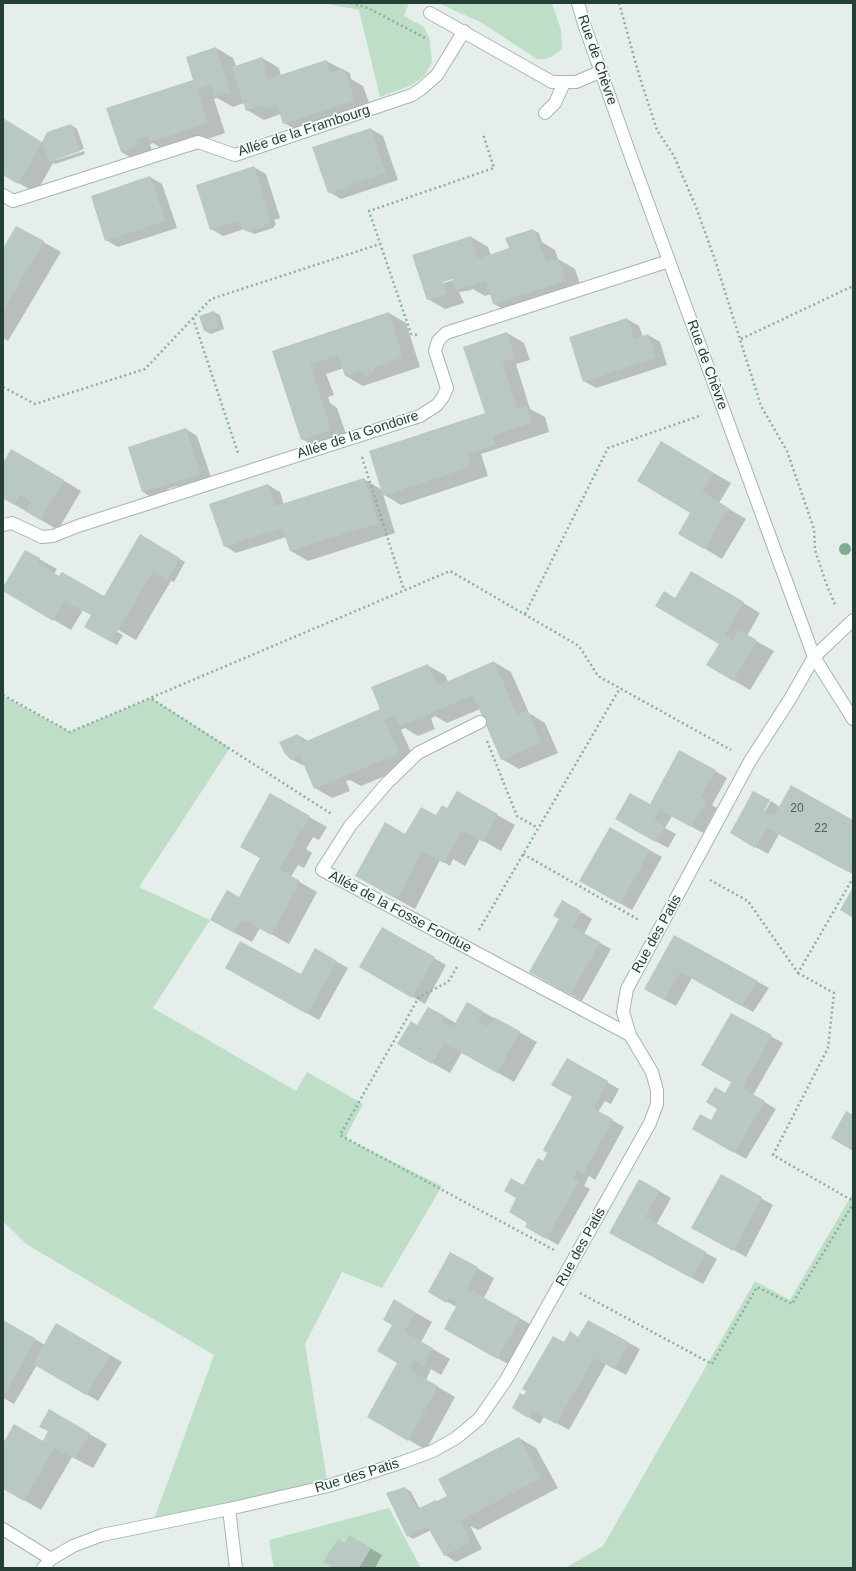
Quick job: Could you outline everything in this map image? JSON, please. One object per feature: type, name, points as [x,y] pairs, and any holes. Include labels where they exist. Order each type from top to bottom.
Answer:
[{"type":"street","name":"Rue de Chèvre","points":[[578,3],[585,27],[669,261],[814,657],[853,719]]},
{"type":"street","points":[[430,13],[552,82],[576,82],[602,71]]},
{"type":"street","name":"Allée de la Frambourg","points":[[3,195],[14,201],[198,142],[235,155],[412,95],[437,75],[464,31]]},
{"type":"street","points":[[545,113],[555,103],[564,83]]},
{"type":"street","points":[[438,341],[446,333],[669,261]]},
{"type":"street","name":"Allée de la Gondoire","points":[[3,525],[12,523],[42,537],[53,536],[78,526],[420,416],[437,405],[447,388],[436,351],[438,341]]},
{"type":"street","name":"Rue des Patis","points":[[47,1563],[73,1546],[102,1535],[230,1509],[328,1486],[373,1472],[433,1451],[456,1438],[479,1419],[506,1380],[650,1123],[657,1104],[657,1090],[652,1072],[630,1035],[623,1012],[627,989],[750,761],[790,699],[814,657],[849,624]]},
{"type":"street","name":"Allée de la Fosse Fondue","points":[[480,722],[418,753],[387,783],[350,826],[322,870],[630,1035]]},
{"type":"street","points":[[230,1509],[236,1568]]},
{"type":"street","points":[[3,1529],[47,1563]]},
{"type":"path","points":[[351,3],[368,8],[452,51]]},
{"type":"path","points":[[618,3],[638,75],[657,130],[674,156],[696,207],[741,339],[761,406],[787,451],[814,529],[815,550],[824,577],[849,624]]},
{"type":"path","points":[[438,341],[411,334],[369,211],[494,168],[483,134]]},
{"type":"path","points":[[3,387],[35,404],[145,369],[211,298],[380,244]]},
{"type":"path","points":[[741,339],[853,286]]},
{"type":"path","points":[[193,318],[244,472]]},
{"type":"path","points":[[525,614],[608,448],[723,408]]},
{"type":"path","points":[[356,437],[404,590]]},
{"type":"path","points":[[3,695],[70,732],[450,571],[579,646],[598,676],[750,761]]},
{"type":"path","points":[[573,1260],[340,1135],[419,996],[448,982],[620,688]]},
{"type":"path","points":[[152,698],[350,826]]},
{"type":"path","points":[[480,722],[516,816],[538,828]]},
{"type":"path","points":[[523,854],[658,931]]},
{"type":"path","points":[[560,1282],[712,1364],[757,1287],[792,1304],[853,1202],[773,1155],[828,1048],[834,993],[798,973],[748,901],[692,870]]},
{"type":"path","points":[[798,973],[853,878]]},
{"type":"green space","points":[[323,3],[409,3],[404,16],[424,27],[430,40],[432,63],[424,76],[412,85],[380,97],[359,10]]},
{"type":"green space","points":[[438,3],[552,3],[561,30],[562,49],[546,59],[537,59],[482,23]]},
{"type":"green space","points":[[3,696],[70,732],[151,698],[230,748],[139,887],[210,920],[153,1008],[296,1091],[307,1072],[363,1104],[345,1138],[442,1186],[382,1288],[342,1272],[305,1344],[328,1486],[152,1525],[214,1355],[26,1244],[3,1221]]},
{"type":"green space","points":[[853,1193],[853,1568],[565,1568],[603,1546],[755,1281],[790,1300]]},
{"type":"green space","points":[[389,1508],[421,1568],[274,1568],[269,1540]]},
{"type":"building","points":[[216,47],[230,92],[215,97],[211,85],[197,89],[208,123],[150,142],[148,136],[135,140],[137,147],[121,152],[106,108],[193,80],[186,57]]},
{"type":"building","points":[[262,57],[268,79],[326,60],[331,73],[344,69],[355,101],[283,124],[277,105],[265,109],[263,105],[246,111],[232,67]]},
{"type":"building","points":[[3,118],[42,142],[18,184],[3,175]]},
{"type":"building","points":[[71,124],[80,151],[49,162],[42,142],[47,132]]},
{"type":"building","points":[[371,128],[386,173],[328,193],[312,147]]},
{"type":"building","points":[[254,166],[270,220],[267,225],[248,232],[242,229],[240,220],[210,230],[196,185]]},
{"type":"building","points":[[150,176],[165,221],[105,241],[91,196]]},
{"type":"building","points":[[16,226],[44,241],[3,311],[3,248]]},
{"type":"building","points":[[533,229],[546,262],[558,258],[566,281],[493,304],[486,281],[456,290],[453,279],[443,282],[447,294],[427,300],[412,255],[471,236],[478,259],[509,248],[505,238]]},
{"type":"building","points":[[214,311],[219,326],[204,331],[199,316]]},
{"type":"building","points":[[389,312],[403,357],[374,367],[374,373],[366,376],[361,371],[345,376],[338,355],[310,364],[331,430],[301,440],[272,351]]},
{"type":"building","points":[[627,318],[634,339],[648,334],[656,358],[583,382],[569,337]]},
{"type":"building","points":[[507,332],[515,358],[502,362],[517,409],[527,406],[532,422],[492,436],[495,445],[467,454],[471,466],[383,496],[369,451],[485,413],[463,347]]},
{"type":"building","points":[[186,428],[200,474],[142,492],[128,447]]},
{"type":"building","points":[[661,441],[714,473],[702,492],[729,508],[704,549],[678,534],[690,513],[637,481]]},
{"type":"building","points":[[11,449],[64,480],[40,520],[25,511],[31,502],[20,495],[14,505],[3,498],[3,489],[5,486],[3,485],[3,463]]},
{"type":"building","points":[[364,478],[378,523],[290,551],[282,528],[224,547],[209,504],[268,484],[275,506]]},
{"type":"building","points":[[140,534],[180,558],[167,580],[153,571],[111,642],[84,627],[91,615],[65,601],[53,621],[3,591],[3,587],[25,550],[40,558],[37,563],[59,576],[62,572],[104,596]]},
{"type":"building","points":[[691,571],[744,602],[724,635],[733,640],[739,630],[757,640],[733,681],[706,665],[719,644],[655,606],[664,591],[675,598]]},
{"type":"building","points":[[494,661],[517,715],[528,711],[541,743],[501,760],[473,695],[400,726],[395,716],[384,720],[399,753],[314,789],[300,756],[291,760],[285,754],[279,742],[298,734],[302,743],[380,709],[371,687],[428,664],[437,686]]},
{"type":"building","points":[[679,750],[716,770],[700,797],[706,801],[691,827],[660,810],[654,820],[665,827],[655,842],[615,819],[630,793],[650,804]]},
{"type":"building","points":[[791,785],[853,820],[853,863],[848,872],[767,828],[755,848],[730,833],[753,791],[770,800],[764,811],[774,816]]},
{"type":"building","points":[[457,791],[498,814],[483,842],[462,830],[444,863],[422,851],[397,899],[355,876],[385,822],[405,834],[421,807],[436,815],[442,805],[447,808]]},
{"type":"building","points":[[270,793],[310,816],[302,831],[300,830],[294,841],[296,842],[279,869],[300,881],[271,935],[242,919],[234,933],[210,920],[227,890],[239,897],[260,858],[240,847]]},
{"type":"building","points":[[610,827],[650,850],[620,904],[579,881]]},
{"type":"building","points":[[853,887],[853,918],[840,910]]},
{"type":"building","points":[[562,900],[581,911],[573,927],[600,942],[570,995],[529,972],[559,919],[553,916]]},
{"type":"building","points":[[382,927],[435,957],[412,998],[359,967]]},
{"type":"building","points":[[674,935],[758,981],[741,1006],[680,972],[664,1000],[644,989]]},
{"type":"building","points":[[240,941],[301,974],[315,948],[337,961],[307,1014],[225,968]]},
{"type":"building","points":[[467,1002],[483,1011],[478,1021],[488,1027],[494,1017],[520,1031],[497,1073],[444,1043],[432,1064],[397,1044],[411,1021],[417,1025],[428,1007],[445,1016],[442,1021],[453,1027]]},
{"type":"building","points":[[731,1013],[772,1035],[742,1088],[765,1101],[734,1153],[692,1129],[700,1114],[711,1120],[717,1109],[706,1102],[715,1087],[725,1093],[731,1082],[701,1065]]},
{"type":"building","points":[[567,1058],[608,1081],[593,1108],[613,1119],[583,1174],[577,1170],[573,1178],[579,1181],[546,1239],[525,1227],[527,1223],[509,1212],[516,1198],[504,1191],[511,1178],[523,1185],[538,1158],[543,1161],[547,1153],[543,1150],[572,1097],[551,1085]]},
{"type":"building","points":[[846,1111],[853,1115],[853,1151],[831,1138]]},
{"type":"building","points":[[721,1174],[762,1197],[733,1251],[691,1228]]},
{"type":"building","points":[[639,1179],[660,1191],[645,1217],[706,1252],[691,1278],[609,1233]]},
{"type":"building","points":[[450,1252],[478,1267],[467,1288],[520,1318],[497,1359],[444,1329],[458,1303],[449,1298],[446,1303],[428,1292]]},
{"type":"building","points":[[394,1299],[415,1312],[404,1332],[433,1348],[423,1366],[414,1360],[409,1370],[438,1386],[408,1441],[367,1417],[397,1363],[377,1351],[392,1325],[383,1320]]},
{"type":"building","points":[[3,1320],[36,1339],[3,1397]]},
{"type":"building","points":[[588,1320],[629,1342],[614,1369],[594,1358],[556,1424],[532,1411],[528,1418],[512,1408],[520,1393],[524,1395],[526,1391],[522,1389],[553,1336],[564,1342],[570,1331],[578,1337]]},
{"type":"building","points":[[56,1323],[110,1355],[86,1395],[33,1364]]},
{"type":"building","points":[[49,1409],[90,1433],[75,1459],[54,1448],[24,1501],[3,1489],[3,1443],[14,1424],[43,1441],[48,1431],[39,1427]]},
{"type":"building","points":[[519,1437],[541,1478],[460,1521],[470,1542],[444,1556],[427,1526],[407,1537],[386,1493],[405,1487],[417,1509],[436,1500],[437,1501],[447,1496],[438,1479]]},
{"type":"building","points":[[349,1535],[371,1548],[359,1568],[333,1568],[323,1562],[338,1539],[345,1543]]}]
